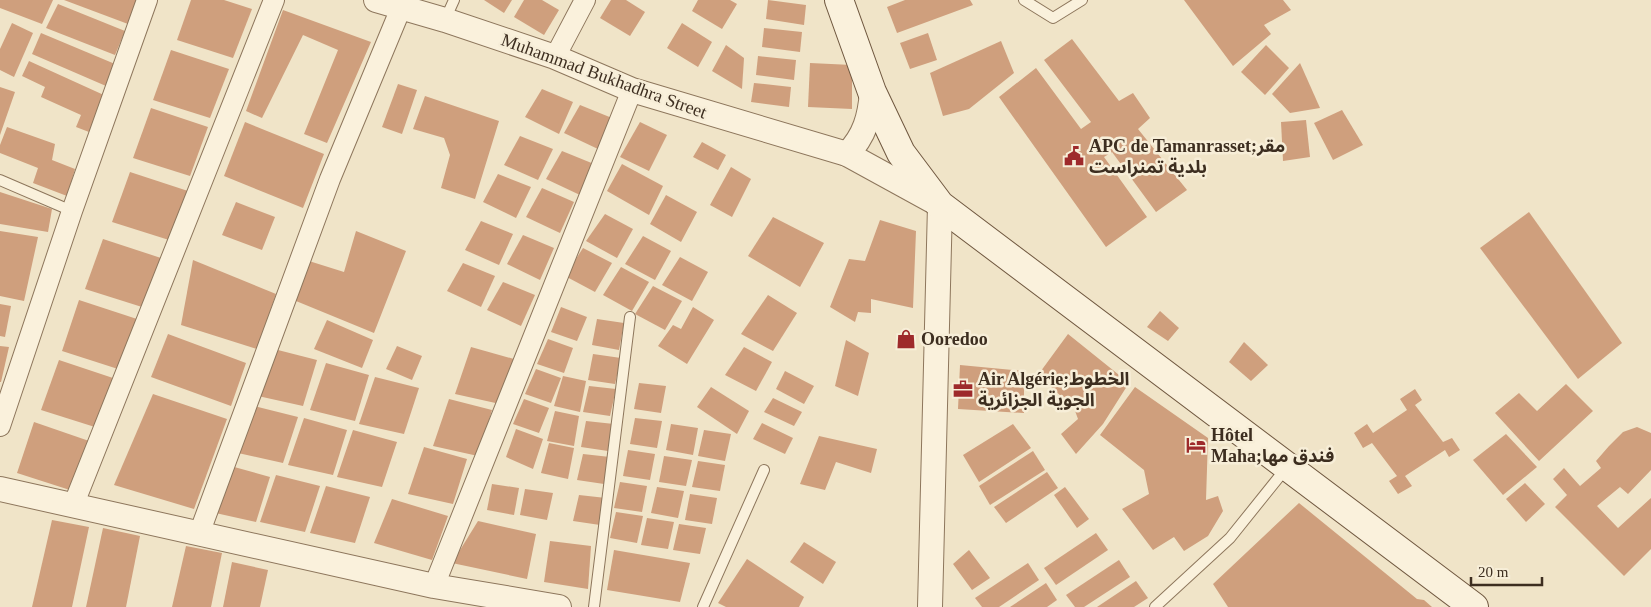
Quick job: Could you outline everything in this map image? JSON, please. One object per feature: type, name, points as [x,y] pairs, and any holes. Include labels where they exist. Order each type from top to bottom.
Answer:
[{"type":"main road","points":[[839,0],[872,92],[901,153],[940,205],[1474,607]]},
{"type":"street","points":[[0,426],[72,210],[147,0]]},
{"type":"street","points":[[73,506],[274,0]]},
{"type":"street","name":"Muhammad Bukhadhra Street","points":[[376,0],[401,8],[449,10],[632,90],[847,154],[940,205]]},
{"type":"street","points":[[555,57],[585,0]]},
{"type":"street","points":[[199,534],[330,179],[401,8]]},
{"type":"street","points":[[434,586],[632,90]]},
{"type":"street","points":[[847,154],[856,146],[866,126],[870,114],[872,92]]},
{"type":"street","points":[[930,607],[940,205]]},
{"type":"street","points":[[0,489],[434,586],[559,607]]},
{"type":"lane","points":[[1024,0],[1054,18],[1082,0]]},
{"type":"lane","points":[[0,180],[72,210]]},
{"type":"lane","points":[[594,607],[630,317]]},
{"type":"lane","points":[[1155,607],[1230,538],[1287,466]]},
{"type":"lane","points":[[702,607],[764,470]]},
{"type":"building","points":[[0,0],[53,0],[42,24],[0,8]]},
{"type":"building","points":[[64,0],[137,0],[128,24]]},
{"type":"building","points":[[191,0],[224,0],[252,9],[233,58],[177,40]]},
{"type":"building","points":[[484,0],[512,0],[504,13]]},
{"type":"building","points":[[524,0],[542,0],[559,10],[544,35],[514,17]]},
{"type":"building","points":[[611,0],[626,0],[645,12],[630,36],[600,18]]},
{"type":"building","points":[[698,0],[730,0],[737,4],[722,29],[692,11]]},
{"type":"building","points":[[768,0],[806,5],[804,25],[766,19]]},
{"type":"building","points":[[905,0],[970,0],[973,5],[897,33],[887,7]]},
{"type":"building","points":[[1184,0],[1283,0],[1291,10],[1264,25],[1271,34],[1233,66]]},
{"type":"building","points":[[58,4],[125,31],[115,55],[46,28]]},
{"type":"building","points":[[283,10],[371,42],[327,143],[304,134],[338,50],[303,35],[262,118],[246,111]]},
{"type":"building","points":[[12,23],[33,33],[14,77],[0,70],[0,49]]},
{"type":"building","points":[[682,23],[712,42],[698,67],[667,48]]},
{"type":"building","points":[[764,28],[802,32],[800,52],[762,47]]},
{"type":"building","points":[[41,33],[115,64],[106,86],[32,54]]},
{"type":"building","points":[[928,33],[937,60],[910,69],[900,43]]},
{"type":"building","points":[[1072,39],[1119,101],[1133,93],[1150,118],[1138,129],[1187,190],[1156,212],[1112,152],[1104,157],[1147,217],[1106,247],[999,97],[1036,68],[1081,129],[1091,122],[1044,60]]},
{"type":"building","points":[[1001,41],[1014,73],[969,109],[943,116],[930,73]]},
{"type":"building","points":[[726,45],[744,58],[742,89],[712,71]]},
{"type":"building","points":[[1266,45],[1289,68],[1265,95],[1241,72]]},
{"type":"building","points":[[171,50],[229,69],[210,118],[153,100]]},
{"type":"building","points":[[758,56],[796,60],[794,80],[756,75]]},
{"type":"building","points":[[29,61],[106,96],[89,132],[76,127],[81,115],[41,97],[45,87],[22,76]]},
{"type":"building","points":[[810,63],[852,65],[852,109],[808,107]]},
{"type":"building","points":[[1300,63],[1320,108],[1290,113],[1272,94]]},
{"type":"building","points":[[754,83],[791,87],[789,107],[751,102]]},
{"type":"building","points":[[398,84],[417,90],[402,134],[382,127]]},
{"type":"building","points":[[0,87],[15,92],[0,135]]},
{"type":"building","points":[[542,89],[573,102],[559,134],[525,117]]},
{"type":"building","points":[[425,96],[499,121],[475,199],[441,188],[450,155],[444,138],[413,129]]},
{"type":"building","points":[[580,105],[612,118],[598,149],[564,133]]},
{"type":"building","points":[[151,108],[208,127],[190,176],[133,158]]},
{"type":"building","points":[[1342,110],[1363,145],[1333,160],[1314,123]]},
{"type":"building","points":[[1306,120],[1310,157],[1283,161],[1281,122]]},
{"type":"building","points":[[245,122],[324,154],[303,208],[224,176]]},
{"type":"building","points":[[640,122],[667,135],[649,171],[620,157]]},
{"type":"building","points":[[7,127],[55,144],[52,160],[75,169],[67,196],[33,183],[38,168],[0,153],[0,145]]},
{"type":"building","points":[[520,136],[553,149],[538,180],[504,165]]},
{"type":"building","points":[[702,142],[726,155],[718,170],[693,157]]},
{"type":"building","points":[[562,151],[594,164],[580,195],[546,179]]},
{"type":"building","points":[[622,164],[663,186],[649,215],[607,191]]},
{"type":"building","points":[[731,167],[751,179],[732,217],[710,205]]},
{"type":"building","points":[[130,172],[188,191],[169,240],[112,222]]},
{"type":"building","points":[[498,174],[531,187],[516,218],[483,202]]},
{"type":"building","points":[[542,188],[574,202],[560,233],[526,217]]},
{"type":"building","points":[[0,192],[52,209],[48,232],[0,224]]},
{"type":"building","points":[[666,195],[697,212],[681,242],[650,224]]},
{"type":"building","points":[[236,202],[275,217],[262,250],[222,235]]},
{"type":"building","points":[[1529,212],[1622,343],[1578,379],[1480,248]]},
{"type":"building","points":[[605,214],[633,229],[617,258],[586,241]]},
{"type":"building","points":[[773,217],[824,243],[800,287],[748,256]]},
{"type":"building","points":[[880,220],[916,231],[913,308],[871,299],[871,313],[858,312],[855,322],[830,307],[849,259],[865,261]]},
{"type":"building","points":[[481,221],[513,234],[499,265],[465,250]]},
{"type":"building","points":[[0,231],[38,237],[24,301],[0,296]]},
{"type":"building","points":[[356,231],[406,251],[374,333],[296,301],[309,261],[344,272]]},
{"type":"building","points":[[523,235],[554,248],[540,280],[507,264]]},
{"type":"building","points":[[643,236],[671,251],[655,280],[625,264]]},
{"type":"building","points":[[103,239],[161,258],[142,307],[85,289]]},
{"type":"building","points":[[583,248],[612,263],[595,292],[565,276]]},
{"type":"building","points":[[680,257],[708,272],[692,301],[662,285]]},
{"type":"building","points":[[193,260],[276,294],[257,349],[181,325]]},
{"type":"building","points":[[463,263],[495,276],[481,307],[447,291]]},
{"type":"building","points":[[621,267],[649,282],[632,311],[603,295]]},
{"type":"building","points":[[503,282],[535,295],[521,326],[487,310]]},
{"type":"building","points":[[653,286],[682,301],[665,330],[635,314]]},
{"type":"building","points":[[768,295],[797,313],[773,351],[741,334]]},
{"type":"building","points":[[79,300],[137,319],[118,369],[62,351]]},
{"type":"building","points":[[0,304],[11,306],[5,337],[0,336]]},
{"type":"building","points":[[561,307],[587,317],[577,341],[551,332]]},
{"type":"building","points":[[693,307],[714,320],[687,364],[658,346],[673,325],[681,329]]},
{"type":"building","points":[[1160,311],[1179,328],[1168,341],[1147,327]]},
{"type":"building","points":[[597,319],[624,323],[619,350],[592,345]]},
{"type":"building","points":[[327,320],[373,340],[362,368],[314,349]]},
{"type":"building","points":[[168,334],[246,363],[231,406],[151,377]]},
{"type":"building","points":[[1068,334],[1129,383],[1103,424],[1076,454],[1061,434],[1078,419],[1074,408],[1038,375]]},
{"type":"building","points":[[548,339],[573,348],[564,373],[537,364]]},
{"type":"building","points":[[846,340],[869,353],[858,396],[835,386]]},
{"type":"building","points":[[1244,342],[1268,365],[1251,381],[1229,362]]},
{"type":"building","points":[[0,346],[9,347],[1,382],[0,382]]},
{"type":"building","points":[[397,346],[422,356],[412,380],[386,369]]},
{"type":"building","points":[[471,347],[514,359],[500,404],[455,394]]},
{"type":"building","points":[[744,347],[772,362],[756,391],[725,375]]},
{"type":"building","points":[[274,349],[317,360],[303,406],[258,396]]},
{"type":"building","points":[[593,354],[621,358],[615,384],[588,380]]},
{"type":"building","points":[[59,360],[116,379],[98,428],[41,410]]},
{"type":"building","points":[[326,363],[369,375],[355,421],[310,410]]},
{"type":"building","points":[[960,365],[1024,371],[1024,413],[958,409]]},
{"type":"building","points":[[536,369],[561,378],[551,403],[525,394]]},
{"type":"building","points":[[785,371],[814,386],[804,404],[776,389]]},
{"type":"building","points":[[563,376],[586,381],[580,412],[554,406]]},
{"type":"building","points":[[375,377],[419,388],[404,434],[359,424]]},
{"type":"building","points":[[639,383],[666,386],[661,413],[634,409]]},
{"type":"building","points":[[1566,384],[1593,411],[1539,461],[1495,413],[1519,393],[1537,411]]},
{"type":"building","points":[[589,386],[616,389],[610,416],[583,412]]},
{"type":"building","points":[[711,387],[749,411],[737,434],[697,407]]},
{"type":"building","points":[[1135,387],[1208,438],[1206,500],[1218,496],[1223,511],[1208,536],[1184,551],[1174,537],[1153,550],[1122,509],[1149,494],[1144,470],[1100,435]]},
{"type":"building","points":[[1415,389],[1422,400],[1415,405],[1443,442],[1452,438],[1460,450],[1449,457],[1445,450],[1405,476],[1412,486],[1398,494],[1389,481],[1397,476],[1372,443],[1363,448],[1354,433],[1367,424],[1373,433],[1407,410],[1400,399]]},
{"type":"building","points":[[153,394],[227,419],[194,509],[114,485]]},
{"type":"building","points":[[773,398],[802,412],[794,426],[764,412]]},
{"type":"building","points":[[449,399],[492,410],[478,456],[433,446]]},
{"type":"building","points":[[524,399],[549,408],[539,433],[513,424]]},
{"type":"building","points":[[254,406],[298,417],[283,463],[238,453]]},
{"type":"building","points":[[555,411],[579,416],[574,446],[547,441]]},
{"type":"building","points":[[304,418],[347,430],[333,475],[288,465]]},
{"type":"building","points":[[635,418],[662,421],[657,448],[630,444]]},
{"type":"building","points":[[586,421],[614,424],[608,451],[581,447]]},
{"type":"building","points":[[34,422],[92,442],[73,491],[17,473]]},
{"type":"building","points":[[762,423],[793,438],[785,454],[753,439]]},
{"type":"building","points":[[671,424],[698,428],[693,455],[666,450]]},
{"type":"building","points":[[1013,424],[1031,448],[979,482],[963,455]]},
{"type":"building","points":[[1637,427],[1651,433],[1651,470],[1628,494],[1620,487],[1597,506],[1618,528],[1651,498],[1651,549],[1624,576],[1555,507],[1567,495],[1553,479],[1564,468],[1580,486],[1601,468],[1596,461],[1609,446],[1623,432]]},
{"type":"building","points":[[516,429],[543,439],[533,469],[506,457]]},
{"type":"building","points":[[353,430],[397,442],[382,487],[337,477]]},
{"type":"building","points":[[704,430],[731,434],[725,461],[698,456]]},
{"type":"building","points":[[1506,434],[1537,467],[1503,495],[1473,460]]},
{"type":"building","points":[[819,436],[877,449],[871,473],[836,462],[825,490],[800,484]]},
{"type":"building","points":[[549,443],[574,448],[568,479],[541,473]]},
{"type":"building","points":[[424,447],[467,459],[453,504],[408,494]]},
{"type":"building","points":[[628,450],[655,454],[650,480],[623,476]]},
{"type":"building","points":[[1033,451],[1045,470],[990,505],[979,486]]},
{"type":"building","points":[[583,454],[610,457],[604,484],[577,480]]},
{"type":"building","points":[[664,456],[692,460],[686,486],[659,482]]},
{"type":"building","points":[[698,461],[725,465],[720,491],[692,487]]},
{"type":"building","points":[[227,465],[270,477],[256,522],[211,512]]},
{"type":"building","points":[[1047,472],[1058,488],[1006,523],[994,507]]},
{"type":"building","points":[[276,475],[320,486],[305,532],[260,522]]},
{"type":"building","points":[[620,482],[647,486],[642,512],[614,508]]},
{"type":"building","points":[[1525,483],[1545,504],[1526,522],[1506,499]]},
{"type":"building","points":[[492,484],[519,488],[514,515],[487,510]]},
{"type":"building","points":[[326,486],[370,497],[355,543],[310,533]]},
{"type":"building","points":[[657,487],[684,491],[678,518],[651,513]]},
{"type":"building","points":[[1065,487],[1089,519],[1077,528],[1054,495]]},
{"type":"building","points":[[525,489],[553,493],[547,520],[520,515]]},
{"type":"building","points":[[690,494],[717,498],[712,524],[685,520]]},
{"type":"building","points":[[579,495],[606,498],[600,525],[573,521]]},
{"type":"building","points":[[392,499],[448,516],[432,560],[374,543]]},
{"type":"building","points":[[1299,503],[1417,599],[1424,600],[1432,607],[1228,607],[1213,584]]},
{"type":"building","points":[[616,512],[643,516],[637,543],[610,538]]},
{"type":"building","points":[[647,518],[674,522],[668,549],[641,545]]},
{"type":"building","points":[[52,520],[89,527],[72,607],[32,607]]},
{"type":"building","points":[[478,521],[536,534],[527,579],[452,563]]},
{"type":"building","points":[[679,524],[706,528],[700,554],[673,550]]},
{"type":"building","points":[[103,528],[140,536],[126,607],[86,607]]},
{"type":"building","points":[[1096,533],[1108,550],[1056,585],[1044,568]]},
{"type":"building","points":[[550,541],[591,546],[588,589],[544,582]]},
{"type":"building","points":[[804,542],[836,562],[823,584],[790,562]]},
{"type":"building","points":[[186,546],[222,553],[211,607],[172,607]]},
{"type":"building","points":[[614,550],[690,563],[680,602],[607,590]]},
{"type":"building","points":[[969,550],[990,578],[972,590],[953,564]]},
{"type":"building","points":[[747,559],[804,597],[799,607],[726,607],[718,603]]},
{"type":"building","points":[[1119,560],[1130,577],[1084,607],[1075,607],[1066,595]]},
{"type":"building","points":[[232,562],[268,570],[260,607],[223,607]]},
{"type":"building","points":[[1028,563],[1039,580],[999,607],[982,607],[975,598]]},
{"type":"building","points":[[1136,581],[1148,598],[1134,607],[1097,607]]},
{"type":"building","points":[[1046,583],[1057,600],[1047,607],[1010,607]]},
{"type":"place","name":"APC de Tamanrasset;مقر بلدية تمنراست","points":[[1074,156]]},
{"type":"place","name":"Ooredoo","points":[[906,339]]},
{"type":"place","name":"Air Algérie;الخطوط الجوية الجزائرية","points":[[963,389]]},
{"type":"place","name":"Hôtel Maha;فندق مها","points":[[1196,445]]}]
